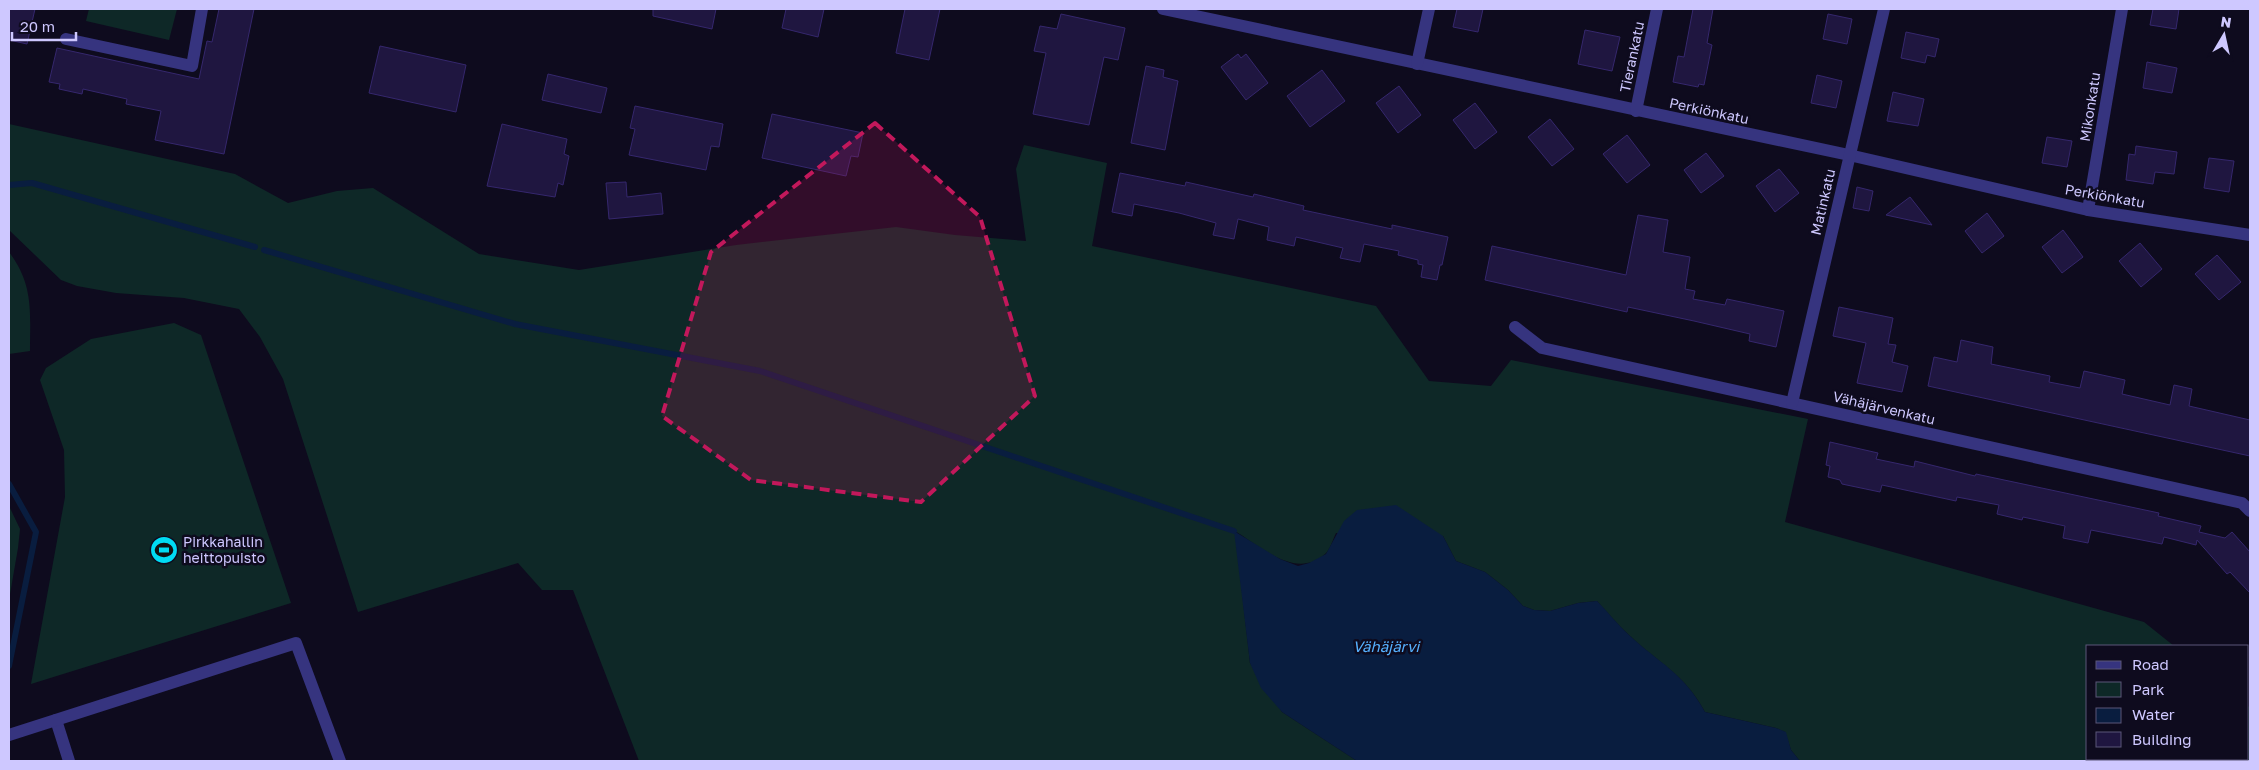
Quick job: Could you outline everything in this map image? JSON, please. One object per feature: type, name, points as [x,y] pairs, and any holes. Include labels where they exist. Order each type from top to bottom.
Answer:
[{"type":"street","points":[[66,39],[192,66],[202,9]]},
{"type":"street","name":"Perkiönkatu","points":[[1163,9],[1203,13],[1417,64],[1849,155],[2088,210],[2250,235]]},
{"type":"street","points":[[1417,64],[1429,9]]},
{"type":"street","name":"Tierankatu","points":[[1636,111],[1657,9]]},
{"type":"street","name":"Matinkatu","points":[[1792,403],[1884,9]]},
{"type":"street","name":"Mikonkatu","points":[[2088,210],[2122,9]]},
{"type":"street","name":"Vähäjärvenkatu","points":[[1515,327],[1542,348],[2242,503],[2250,511]]},
{"type":"street","points":[[9,735],[296,643],[340,761]]},
{"type":"street","points":[[56,720],[69,761]]},
{"type":"highlighted area","points":[[875,123],[980,217],[1035,396],[921,502],[751,480],[662,416],[711,252]]},
{"type":"green space","points":[[89,9],[177,9],[169,40],[86,21]]},
{"type":"green space","points":[[9,124],[235,174],[288,203],[337,191],[373,188],[479,254],[579,270],[736,245],[896,227],[955,235],[1026,241],[1016,169],[1024,145],[1107,163],[1092,246],[1376,306],[1429,381],[1491,386],[1511,360],[1808,419],[1785,522],[2144,622],[2173,645],[2086,645],[2086,760],[2249,760],[2249,707],[2250,761],[1800,761],[1791,750],[1785,732],[1776,728],[1705,712],[1680,678],[1629,635],[1597,601],[1578,603],[1550,611],[1534,610],[1523,606],[1508,590],[1485,572],[1456,561],[1443,536],[1336,533],[1325,554],[1314,561],[1302,564],[1279,558],[1235,531],[1250,663],[1282,712],[1357,761],[639,761],[573,590],[542,590],[518,563],[358,612],[283,379],[260,337],[239,309],[184,298],[116,293],[77,286],[61,280],[9,230]]},
{"type":"green space","points":[[9,252],[23,276],[27,288],[30,311],[30,351],[9,354]]},
{"type":"green space","name":"Pirkkahallin heittopuisto","points":[[174,323],[201,335],[291,603],[31,684],[65,497],[64,450],[40,380],[46,368],[91,339]]},
{"type":"green space","points":[[9,506],[20,529],[9,600]]},
{"type":"water","name":"Vähäjärvi","points":[[1396,505],[1443,536],[1456,561],[1485,572],[1508,590],[1523,606],[1534,610],[1550,611],[1578,603],[1597,601],[1629,635],[1680,678],[1705,712],[1786,732],[1791,750],[1800,761],[1357,761],[1282,712],[1261,688],[1250,663],[1234,531],[1280,559],[1298,566],[1309,563],[1326,554],[1344,521],[1357,510]]},
{"type":"building","points":[[9,9],[35,9],[27,44],[9,40]]},
{"type":"building","points":[[219,9],[254,9],[224,154],[155,140],[161,111],[126,104],[127,99],[83,89],[82,94],[59,89],[60,84],[49,82],[57,48],[199,79],[207,41],[212,42]]},
{"type":"building","points":[[653,9],[716,9],[712,29],[653,16]]},
{"type":"building","points":[[786,9],[824,9],[818,37],[782,28]]},
{"type":"building","points":[[905,9],[940,9],[929,60],[896,53]]},
{"type":"building","points":[[1457,9],[1483,9],[1478,32],[1453,27]]},
{"type":"building","points":[[1693,9],[1713,9],[1707,43],[1712,45],[1704,85],[1699,84],[1698,87],[1673,82],[1678,56],[1684,57]]},
{"type":"building","points":[[2153,9],[2179,9],[2176,29],[2150,25]]},
{"type":"building","points":[[1061,14],[1125,28],[1118,60],[1104,57],[1089,125],[1033,114],[1046,53],[1034,51],[1040,26],[1057,29]]},
{"type":"building","points":[[1828,14],[1852,19],[1847,44],[1823,39]]},
{"type":"building","points":[[1585,30],[1620,37],[1612,71],[1578,64]]},
{"type":"building","points":[[1906,32],[1939,39],[1935,57],[1927,55],[1925,63],[1901,58]]},
{"type":"building","points":[[380,46],[466,65],[456,112],[369,93]]},
{"type":"building","points":[[1238,54],[1241,58],[1246,54],[1268,83],[1246,100],[1221,67]]},
{"type":"building","points":[[2147,62],[2177,68],[2172,93],[2143,88]]},
{"type":"building","points":[[1146,66],[1164,70],[1163,77],[1178,81],[1165,150],[1131,143]]},
{"type":"building","points":[[1322,70],[1345,101],[1310,127],[1287,96]]},
{"type":"building","points":[[548,74],[607,88],[601,113],[542,100]]},
{"type":"building","points":[[1817,75],[1842,81],[1836,108],[1811,103]]},
{"type":"building","points":[[1399,86],[1421,115],[1398,133],[1376,103]]},
{"type":"building","points":[[1893,92],[1924,99],[1918,126],[1887,121]]},
{"type":"building","points":[[1475,103],[1497,132],[1475,149],[1453,120]]},
{"type":"building","points":[[635,106],[723,124],[719,147],[711,146],[706,170],[629,155],[635,129],[630,128]]},
{"type":"building","points":[[772,114],[863,133],[858,157],[851,156],[846,176],[762,158]]},
{"type":"building","points":[[1550,119],[1574,149],[1552,166],[1528,137]]},
{"type":"building","points":[[502,124],[567,139],[564,154],[569,156],[563,185],[558,183],[555,197],[487,186]]},
{"type":"building","points":[[1627,135],[1650,165],[1627,183],[1603,154]]},
{"type":"building","points":[[2047,137],[2072,141],[2067,167],[2042,163]]},
{"type":"building","points":[[2136,146],[2177,152],[2174,174],[2155,172],[2153,184],[2126,180],[2129,154],[2135,155]]},
{"type":"building","points":[[1706,153],[1724,176],[1701,193],[1684,170]]},
{"type":"building","points":[[2209,158],[2234,161],[2229,192],[2204,188]]},
{"type":"building","points":[[1779,169],[1799,193],[1775,212],[1756,186]]},
{"type":"building","points":[[1120,173],[1185,186],[1186,182],[1253,197],[1254,194],[1304,206],[1303,210],[1392,229],[1392,225],[1448,237],[1442,265],[1440,265],[1437,280],[1421,277],[1423,265],[1418,264],[1418,260],[1398,255],[1399,251],[1364,244],[1360,262],[1340,258],[1343,248],[1296,237],[1294,246],[1267,240],[1269,227],[1238,219],[1234,239],[1213,235],[1216,223],[1179,213],[1134,204],[1132,216],[1112,212]]},
{"type":"building","points":[[626,182],[627,197],[661,193],[663,214],[609,219],[606,183]]},
{"type":"building","points":[[1857,187],[1873,191],[1869,211],[1853,208]]},
{"type":"building","points":[[1910,197],[1932,225],[1886,215]]},
{"type":"building","points":[[1987,213],[2004,236],[1982,253],[1965,231]]},
{"type":"building","points":[[1638,215],[1668,220],[1663,252],[1690,257],[1685,289],[1695,291],[1693,299],[1725,305],[1727,299],[1784,311],[1776,347],[1749,341],[1750,334],[1694,321],[1628,307],[1627,312],[1485,280],[1492,246],[1626,275]]},
{"type":"building","points":[[2063,230],[2083,257],[2062,273],[2042,247]]},
{"type":"building","points":[[2140,243],[2162,269],[2141,287],[2119,261]]},
{"type":"building","points":[[2217,255],[2241,282],[2219,300],[2195,274]]},
{"type":"building","points":[[1839,307],[1893,318],[1888,344],[1896,345],[1892,362],[1908,366],[1902,392],[1857,383],[1866,343],[1833,336]]},
{"type":"building","points":[[1961,340],[1993,347],[1991,364],[2050,376],[2049,382],[2080,388],[2084,371],[2125,380],[2122,394],[2170,405],[2174,385],[2192,389],[2189,406],[2250,420],[2250,456],[1928,386],[1934,357],[1957,362]]},
{"type":"building","points":[[1830,442],[1878,453],[1876,459],[1914,467],[1915,461],[1975,476],[1976,474],[2159,513],[2158,516],[2201,526],[2199,532],[2225,538],[2232,532],[2250,552],[2250,593],[2230,572],[2227,574],[2197,540],[2196,545],[2164,537],[2162,544],[2091,530],[2088,543],[2063,538],[2065,526],[2023,517],[2022,520],[1997,514],[1999,505],[1957,497],[1956,501],[1882,485],[1880,492],[1842,484],[1840,480],[1828,477],[1830,466],[1826,465]]},
{"type":"waterway","points":[[9,185],[32,183],[255,247]]},
{"type":"waterway","points":[[264,250],[515,324],[760,371],[1234,531]]},
{"type":"waterway","points":[[9,484],[36,532],[9,666]]},
{"type":"place","name":"Pirkkahallin heittopuisto","points":[[164,550]]}]
